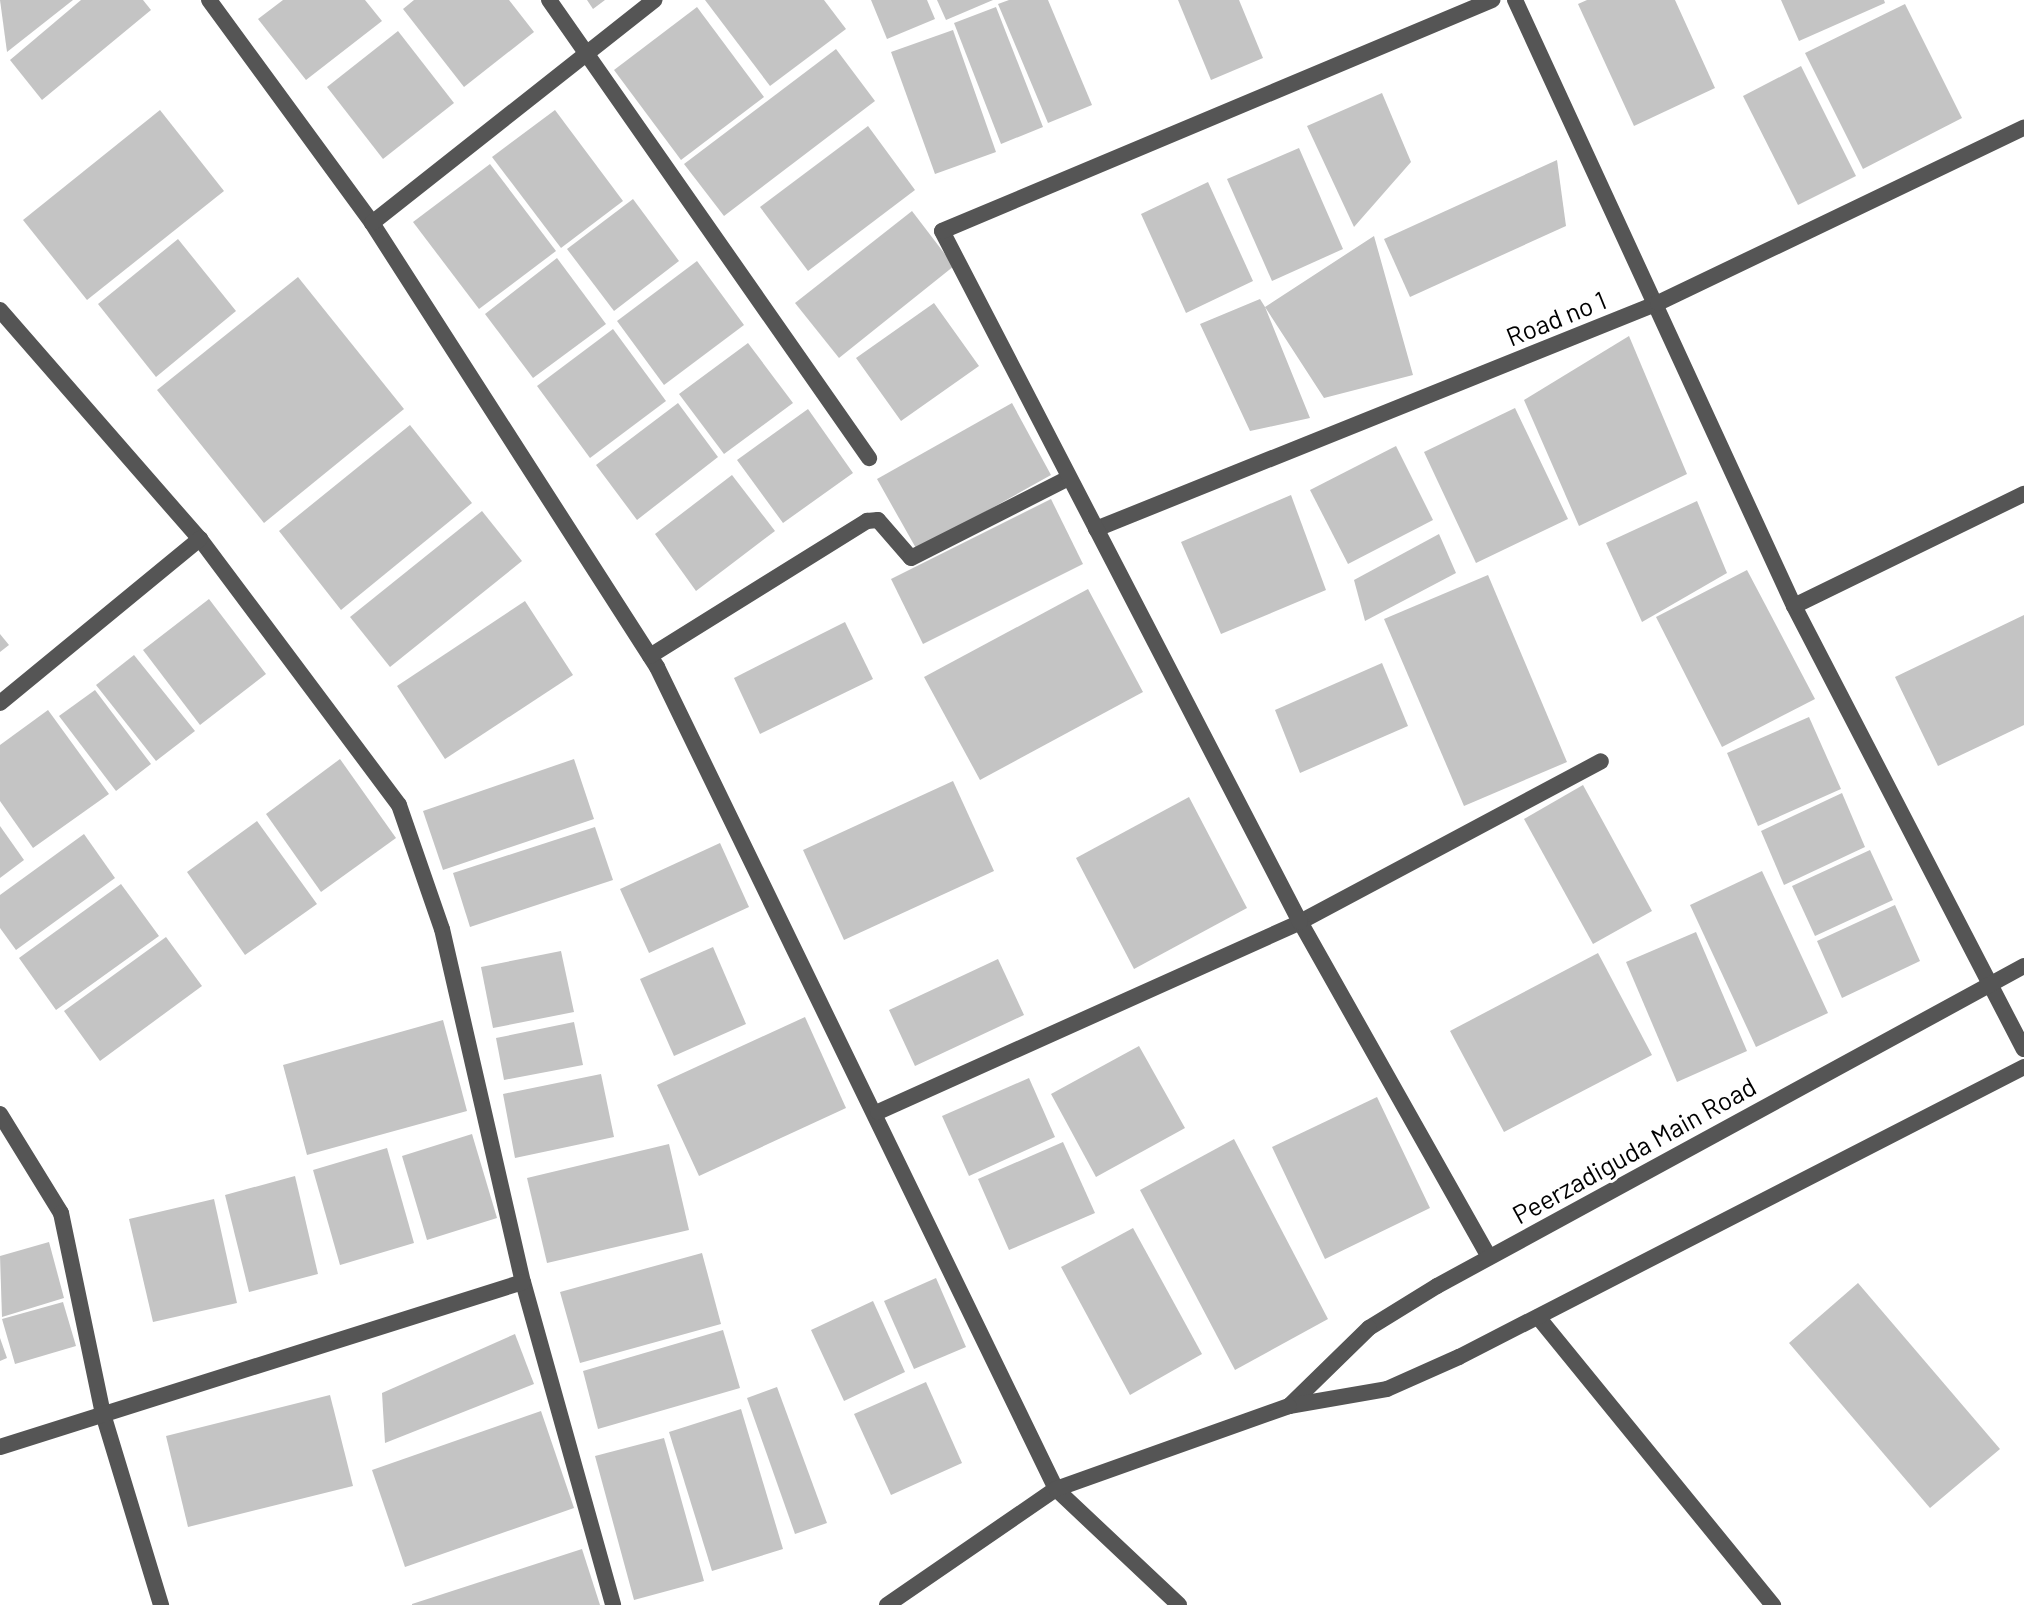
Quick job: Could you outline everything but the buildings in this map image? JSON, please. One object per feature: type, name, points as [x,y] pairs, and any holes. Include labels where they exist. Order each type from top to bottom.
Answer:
[{"type":"street","points":[[209,0],[372,223],[650,656],[878,1112],[1056,1489],[1179,1605]]},
{"type":"street","points":[[549,0],[869,458]]},
{"type":"street","points":[[372,223],[585,49],[654,0]]},
{"type":"street","points":[[1489,1257],[1300,922],[942,231],[1492,0]]},
{"type":"street","points":[[1515,0],[1658,303],[1794,606],[2024,1049]]},
{"type":"street","name":"Road no 1","points":[[1096,529],[1658,303],[2024,128]]},
{"type":"street","points":[[0,310],[200,539],[399,805],[442,929],[523,1282],[613,1605]]},
{"type":"street","points":[[650,656],[867,521],[878,520],[911,558],[1069,478]]},
{"type":"street","points":[[1794,606],[2024,494]]},
{"type":"street","points":[[0,703],[200,539]]},
{"type":"street","points":[[878,1112],[1300,922],[1601,761]]},
{"type":"street","name":"Peerzadiguda Main Road","points":[[1289,1406],[1369,1328],[1489,1257],[2024,966]]},
{"type":"street","name":"Peerzadiguda Main Road","points":[[887,1605],[1056,1489],[1289,1406],[1387,1389],[1538,1317],[2024,1067]]},
{"type":"street","points":[[0,1114],[61,1213],[103,1414],[161,1605]]},
{"type":"street","points":[[0,1447],[523,1282]]},
{"type":"street","points":[[1538,1317],[1773,1605]]}]
